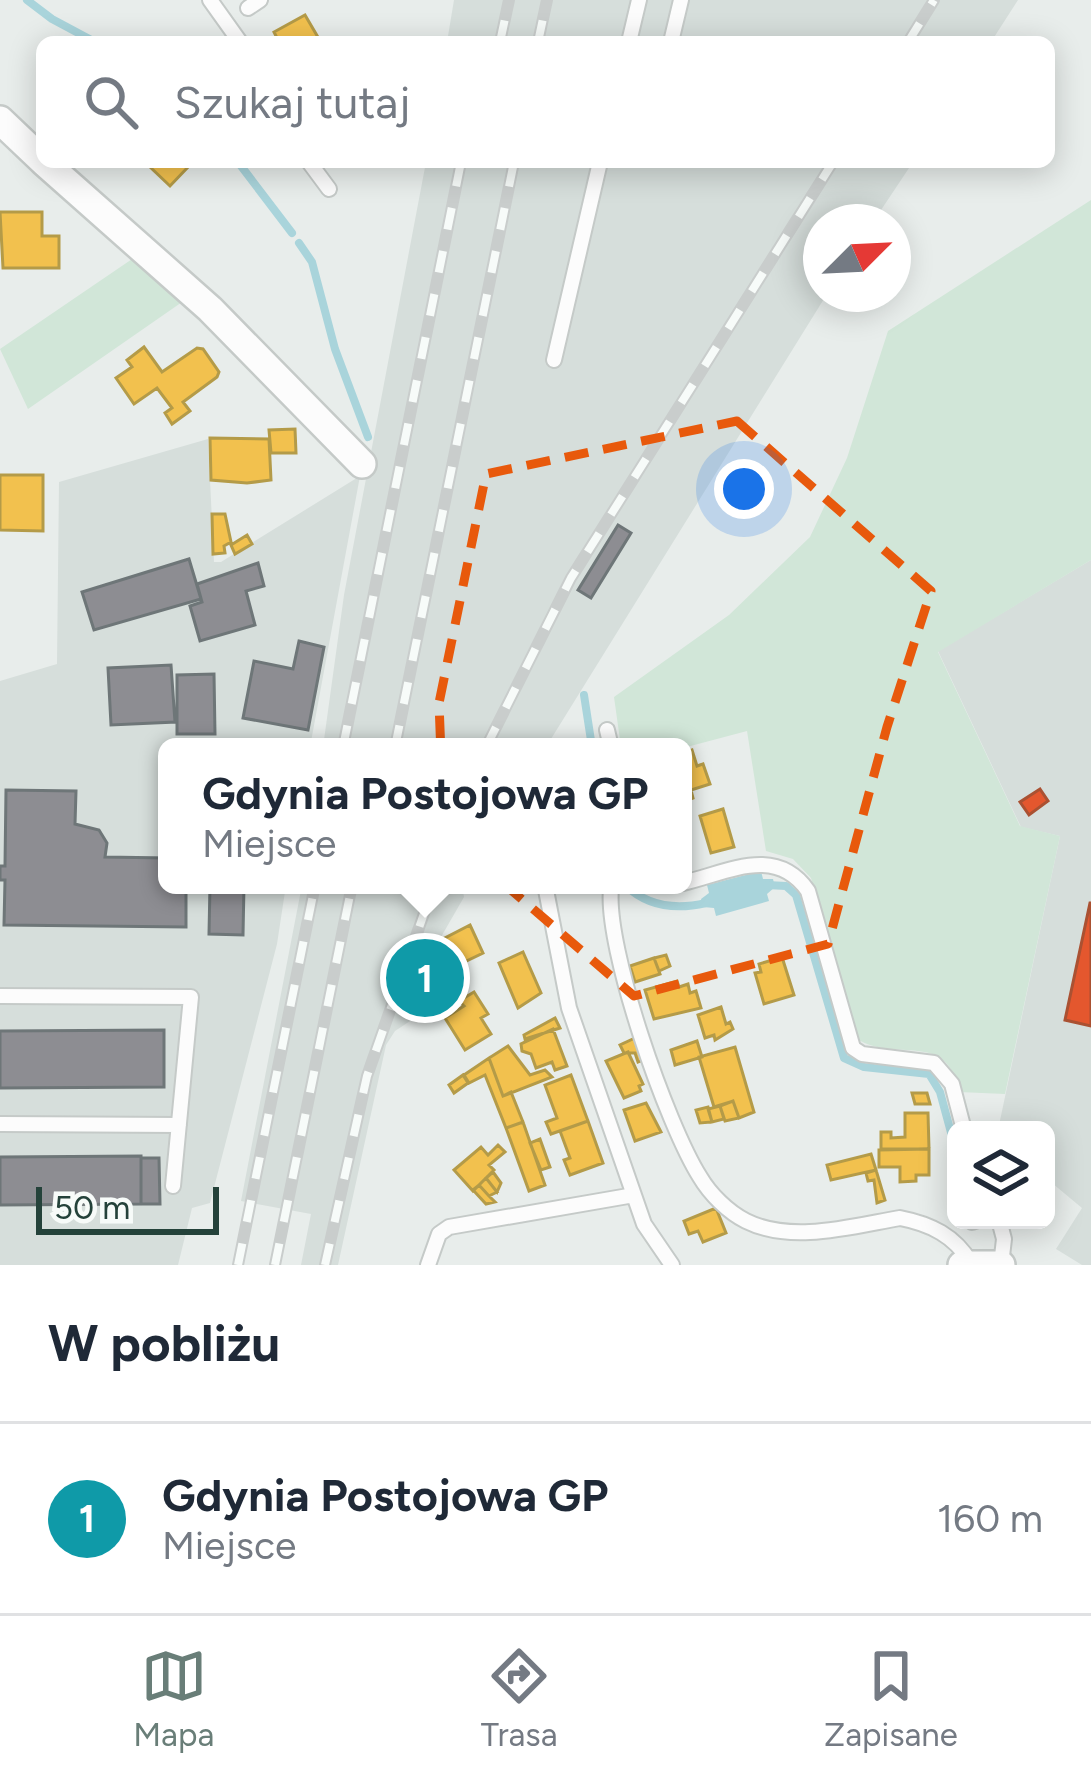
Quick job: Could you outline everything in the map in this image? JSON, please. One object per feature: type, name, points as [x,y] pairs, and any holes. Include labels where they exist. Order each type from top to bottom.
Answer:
[{"type":"street","points":[[0,120],[36,154]]},
{"type":"street","points":[[51,168],[209,309],[362,464]]},
{"type":"street","points":[[962,1265],[1001,1265]]},
{"type":"lane","points":[[210,0],[236,36]]},
{"type":"lane","points":[[630,36],[639,0]]},
{"type":"lane","points":[[672,36],[680,0]]},
{"type":"lane","points":[[313,168],[329,189]]},
{"type":"lane","points":[[554,360],[599,168]]},
{"type":"lane","points":[[607,730],[608,738]]},
{"type":"lane","points":[[692,881],[762,864],[796,874],[808,891],[853,1048],[862,1054],[934,1064],[952,1084],[962,1121]]},
{"type":"lane","points":[[547,894],[568,1008],[634,1195],[650,1234],[671,1265]]},
{"type":"lane","points":[[610,894],[608,914],[634,1012],[682,1144],[701,1180],[725,1207],[748,1222],[776,1230],[916,1221],[944,1233],[962,1248],[971,1264]]},
{"type":"lane","points":[[0,995],[191,997],[173,1186]]},
{"type":"lane","points":[[0,1124],[179,1125]]},
{"type":"lane","points":[[428,1265],[439,1234],[449,1227],[634,1195]]},
{"type":"lane","points":[[1001,1229],[1001,1265]]},
{"type":"highlighted area","points":[[737,421],[931,591],[887,727],[828,944],[634,996],[444,832],[439,703],[486,474]]},
{"type":"shaded area","points":[[454,0],[1018,0],[995,36],[448,36]]},
{"type":"shaded area","points":[[425,168],[909,168],[885,204],[803,204],[803,312],[816,312],[552,738],[324,738],[344,595]]},
{"type":"shaded area","points":[[208,439],[214,562],[221,562],[360,476],[312,738],[158,738],[158,894],[285,894],[277,944],[210,1203],[192,1208],[178,1265],[0,1265],[0,681],[57,664],[59,482]]},
{"type":"shaded area","points":[[1091,560],[1091,1265],[1082,1265],[1056,1249],[1082,1208],[1055,1186],[1055,1121],[1000,1121],[1060,836],[1021,827],[938,651]]},
{"type":"shaded area","points":[[300,894],[464,894],[441,937],[454,992],[395,1031],[386,1045],[338,1265],[301,1265],[311,1214],[241,1201]]},
{"type":"green space","points":[[1091,200],[1091,560],[938,652],[1020,826],[1060,836],[1005,1094],[959,1092],[953,1073],[932,1054],[872,1046],[857,1039],[811,878],[793,859],[766,851],[747,731],[692,746],[692,738],[620,738],[614,697],[729,615],[810,537],[847,458],[888,331]]},
{"type":"green space","points":[[138,255],[185,300],[28,409],[0,349]]},
{"type":"water","points":[[761,871],[763,879],[773,879],[769,901],[716,916],[714,908],[703,907],[707,885]]},
{"type":"building: Mieszkania","points":[[305,15],[317,36],[276,36],[274,32]]},
{"type":"building: Mieszkania","points":[[151,168],[187,168],[170,186]]},
{"type":"building: Mieszkania","points":[[0,212],[42,212],[42,236],[59,236],[59,268],[3,268]]},
{"type":"building: Mieszkania","points":[[144,347],[162,372],[197,348],[203,349],[219,372],[183,402],[190,411],[172,424],[165,413],[172,408],[157,388],[134,404],[116,378],[132,367],[127,360]]},
{"type":"building: Mieszkania","points":[[295,429],[296,453],[271,453],[269,430]]},
{"type":"building: Mieszkania","points":[[210,438],[269,439],[271,480],[211,480]]},
{"type":"building: Mieszkania","points":[[0,475],[43,475],[43,531],[0,530]]},
{"type":"building: Mieszkania","points":[[212,514],[225,514],[231,542],[224,546],[225,553],[213,554]]},
{"type":"building: Mieszkania","points":[[247,535],[252,544],[235,554],[231,545]]},
{"type":"building: Mieszkania","points":[[692,750],[697,766],[703,764],[710,784],[692,790]]},
{"type":"building: Mieszkania","points":[[723,809],[734,847],[711,853],[700,816]]},
{"type":"building: Mieszkania","points":[[470,925],[483,953],[456,966],[443,939]]},
{"type":"building: Mieszkania","points":[[523,952],[541,993],[518,1008],[499,963]]},
{"type":"building: Mieszkania","points":[[666,955],[670,966],[659,971],[654,958]]},
{"type":"building: Mieszkania","points":[[782,957],[794,995],[764,1004],[755,973],[761,972],[759,964]]},
{"type":"building: Mieszkania","points":[[654,958],[660,974],[635,982],[630,966]]},
{"type":"building: Mieszkania","points":[[677,981],[679,987],[688,984],[690,993],[696,991],[701,1008],[654,1019],[645,990]]},
{"type":"building: Mieszkania","points":[[474,992],[488,1014],[481,1018],[491,1034],[465,1050],[445,1018],[464,1006],[459,1001]]},
{"type":"building: Mieszkania","points":[[721,1007],[726,1024],[730,1022],[733,1029],[715,1040],[714,1035],[705,1038],[698,1015]]},
{"type":"building: Mieszkania","points":[[555,1018],[560,1028],[525,1039],[524,1035]]},
{"type":"building: Mieszkania","points":[[553,1029],[567,1066],[555,1070],[552,1062],[536,1068],[521,1044]]},
{"type":"building: Mieszkania","points":[[635,1038],[643,1060],[638,1062],[635,1053],[624,1053],[620,1045]]},
{"type":"building: Mieszkania","points":[[697,1041],[702,1057],[675,1065],[671,1050]]},
{"type":"building: Mieszkania","points":[[508,1046],[530,1075],[545,1070],[552,1077],[503,1096],[489,1058]]},
{"type":"building: Mieszkania","points":[[735,1047],[754,1112],[739,1118],[733,1101],[714,1107],[699,1057]]},
{"type":"building: Mieszkania","points":[[628,1052],[643,1084],[641,1091],[624,1098],[606,1061]]},
{"type":"building: Mieszkania","points":[[489,1058],[503,1096],[511,1092],[523,1122],[506,1128],[485,1075],[469,1083],[464,1075]]},
{"type":"building: Mieszkania","points":[[463,1075],[468,1083],[454,1093],[449,1085]]},
{"type":"building: Mieszkania","points":[[571,1075],[588,1121],[551,1134],[546,1122],[557,1118],[545,1085]]},
{"type":"building: Mieszkania","points":[[912,1093],[927,1093],[930,1104],[915,1104]]},
{"type":"building: Mieszkania","points":[[733,1101],[739,1118],[725,1121],[720,1106]]},
{"type":"building: Mieszkania","points":[[646,1103],[661,1132],[635,1141],[624,1110]]},
{"type":"building: Mieszkania","points":[[720,1106],[724,1119],[712,1122],[708,1109]]},
{"type":"building: Mieszkania","points":[[708,1107],[712,1122],[700,1123],[696,1110]]},
{"type":"building: Mieszkania","points":[[905,1113],[928,1113],[929,1149],[881,1149],[881,1132],[891,1132],[891,1138],[905,1137]]},
{"type":"building: Mieszkania","points":[[588,1121],[603,1163],[570,1175],[564,1160],[570,1158],[560,1131]]},
{"type":"building: Mieszkania","points":[[523,1122],[545,1185],[529,1191],[506,1128]]},
{"type":"building: Mieszkania","points":[[540,1139],[550,1167],[541,1170],[530,1143]]},
{"type":"building: Mieszkania","points":[[498,1145],[505,1152],[489,1165],[494,1170],[473,1191],[454,1170],[481,1147],[488,1155]]},
{"type":"building: Mieszkania","points":[[929,1149],[929,1175],[916,1175],[916,1181],[900,1182],[900,1167],[879,1167],[879,1150]]},
{"type":"building: Mieszkania","points":[[871,1154],[876,1170],[831,1180],[827,1165]]},
{"type":"building: Mieszkania","points":[[876,1170],[885,1200],[877,1203],[874,1180],[868,1181],[866,1173]]},
{"type":"building: Mieszkania","points":[[493,1172],[501,1183],[497,1192],[486,1178]]},
{"type":"building: Mieszkania","points":[[486,1178],[497,1192],[489,1196],[479,1185]]},
{"type":"building: Mieszkania","points":[[479,1185],[495,1202],[486,1204],[473,1190]]},
{"type":"building: Mieszkania","points":[[716,1208],[726,1233],[703,1242],[698,1231],[689,1234],[684,1221]]},
{"type":"building: Handel","points":[[1040,789],[1048,801],[1029,815],[1020,802]]},
{"type":"building: Handel","points":[[1091,903],[1091,1026],[1065,1020]]},
{"type":"building: Przemysł","points":[[618,525],[631,533],[591,598],[578,590]]},
{"type":"building: Przemysł","points":[[189,559],[201,599],[94,630],[82,592]]},
{"type":"building: Przemysł","points":[[258,563],[264,586],[246,591],[255,625],[200,641],[190,606],[202,602],[197,584]]},
{"type":"building: Przemysł","points":[[299,641],[324,647],[308,730],[243,718],[254,661],[293,669]]},
{"type":"building: Przemysł","points":[[171,665],[175,722],[111,725],[108,668]]},
{"type":"building: Przemysł","points":[[214,674],[215,734],[177,734],[177,675]]},
{"type":"building: Przemysł","points":[[6,790],[76,791],[75,824],[99,830],[107,843],[105,857],[158,858],[158,894],[186,894],[186,927],[4,925],[5,880],[0,880],[0,866],[5,866]]},
{"type":"building: Przemysł","points":[[210,894],[244,894],[243,935],[209,934]]},
{"type":"building: Przemysł","points":[[417,963],[439,974],[434,999],[408,995]]},
{"type":"building: Przemysł","points":[[164,1030],[164,1087],[0,1088],[0,1031]]},
{"type":"building: Przemysł","points":[[141,1156],[141,1204],[0,1205],[0,1157]]},
{"type":"building: Przemysł","points":[[141,1158],[159,1158],[160,1204],[141,1204]]},
{"type":"waterway","points":[[27,0],[84,36]]},
{"type":"waterway","points":[[243,168],[292,233]]},
{"type":"waterway","points":[[299,243],[312,262],[335,349],[368,437]]},
{"type":"waterway","points":[[584,695],[591,738]]},
{"type":"waterway","points":[[767,885],[786,886],[796,895],[844,1058],[864,1067],[929,1074],[948,1121]]},
{"type":"waterway","points":[[637,894],[663,905],[706,903]]},
{"type":"railway","points":[[501,36],[509,0]]},
{"type":"railway","points":[[539,36],[547,0]]},
{"type":"railway","points":[[912,36],[934,0]]},
{"type":"railway","points":[[345,738],[460,168]]},
{"type":"railway","points":[[397,738],[513,168]]},
{"type":"railway","points":[[491,738],[571,578],[829,168]]},
{"type":"railway","points":[[238,1265],[313,894]]},
{"type":"railway","points":[[275,1265],[350,894]]},
{"type":"railway","points":[[325,1265],[367,1076],[431,894]]},
{"type":"place","name":"Gdynia Postojowa GP","points":[[425,978]]}]
